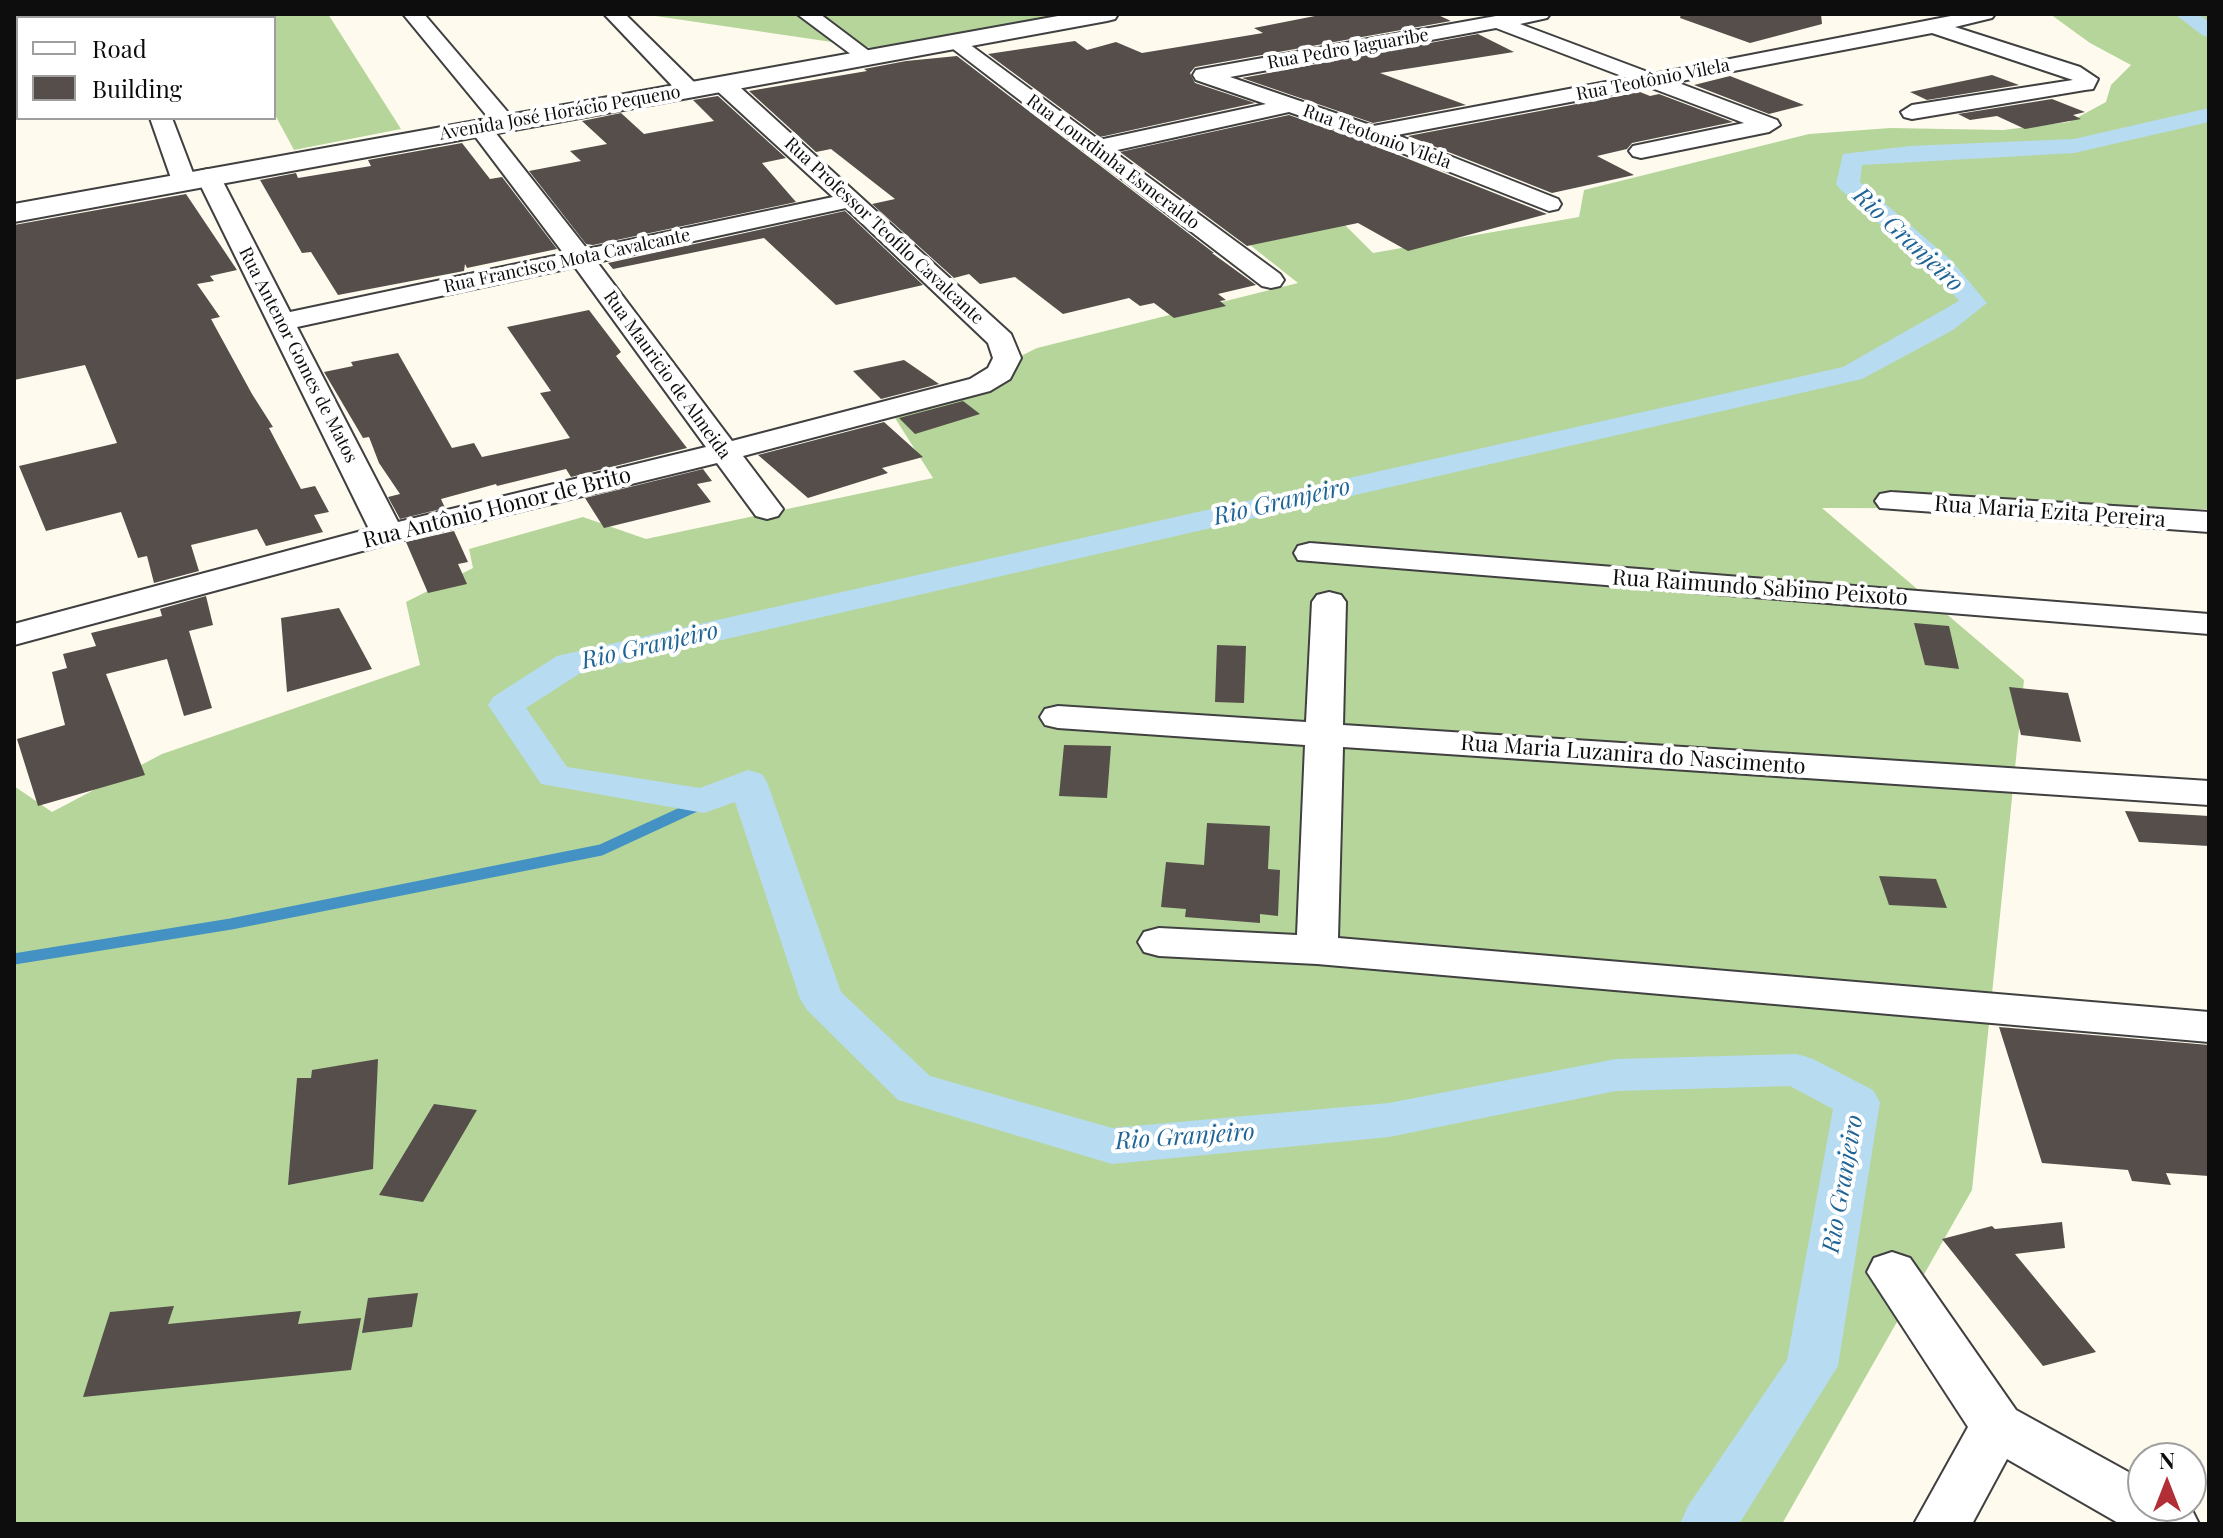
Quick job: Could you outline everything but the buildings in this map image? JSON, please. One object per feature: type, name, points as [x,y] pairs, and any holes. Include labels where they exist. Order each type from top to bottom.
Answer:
[{"type":"street","name":"Rua Mauricio de Almeida","points":[[413,14],[581,258],[767,509]]},
{"type":"street","points":[[614,14],[689,90]]},
{"type":"street","points":[[807,14],[867,57]]},
{"type":"street","name":"Avenida José Horácio Pequeno","points":[[14,213],[1107,14]]},
{"type":"street","points":[[1477,14],[1769,125],[1641,151]]},
{"type":"street","name":"Rua Pedro Jaguaribe","points":[[1204,75],[1540,14]]},
{"type":"street","points":[[1892,14],[2073,71],[2087,79],[2085,84],[1912,112]]},
{"type":"street","name":"Rua Teotônio Vilela","points":[[1372,133],[1933,27],[1985,14]]},
{"type":"street","name":"Rua Lourdinha Esmeraldo","points":[[954,42],[1271,280]]},
{"type":"street","name":"Rua Teotonio Vilela","points":[[1204,75],[1372,133],[1549,204]]},
{"type":"street","name":"Rua Professor Teofilo Cavalcante","points":[[723,84],[1001,340],[1007,358],[1000,373],[980,385]]},
{"type":"street","points":[[1094,148],[1289,105]]},
{"type":"street","name":"Rua Antenor Gomes de Matos","points":[[162,120],[282,322],[388,534]]},
{"type":"street","name":"Rua Francisco Mota Cavalcante","points":[[282,322],[851,200]]},
{"type":"street","name":"Rua Antônio Honor de Brito","points":[[14,635],[388,534],[980,385]]},
{"type":"street","name":"Rua Maria Ezita Pereira","points":[[1891,501],[2209,522]]},
{"type":"street","name":"Rua Raimundo Sabino Peixoto","points":[[1310,553],[2209,624]]},
{"type":"street","points":[[1317,950],[1329,602]]},
{"type":"street","name":"Rua Maria Luzanira do Nascimento","points":[[1058,717],[2209,793]]},
{"type":"street","points":[[1159,942],[1317,950],[2209,1027]]},
{"type":"street","points":[[1892,1272],[1997,1426],[2171,1524]]},
{"type":"street","points":[[1942,1524],[1997,1426]]},
{"type":"green space","points":[[14,14],[328,14],[401,129],[294,150],[276,117],[276,16],[16,16],[14,120]]},
{"type":"green space","points":[[642,14],[1074,14],[879,49]]},
{"type":"green space","points":[[2050,14],[2209,14],[2209,509],[1822,508],[2024,680],[1972,1190],[1782,1524],[14,1524],[14,786],[52,812],[162,754],[420,665],[406,602],[473,568],[469,549],[583,517],[646,539],[933,478],[895,418],[1037,348],[1298,283],[1202,207],[1308,188],[1373,253],[1579,217],[1584,190],[1809,134],[1890,128],[2003,130],[2069,122],[2106,102],[2111,85],[2131,65],[2090,43]]},
{"type":"waterway","name":"Rio Granjeiro","points":[[2185,14],[2209,31]]},
{"type":"waterway","name":"Rio Granjeiro","points":[[1708,1524],[1812,1366],[1857,1102],[1797,1070],[1616,1075],[1389,1120],[1112,1146],[914,1088],[822,999],[748,782],[704,801],[554,776],[506,705],[570,664],[1852,373],[1943,324],[1974,303],[1943,266],[1848,184],[1851,159],[1910,153],[2074,146],[2209,115]]},
{"type":"waterway","points":[[14,959],[231,924],[601,850],[748,782]]}]
